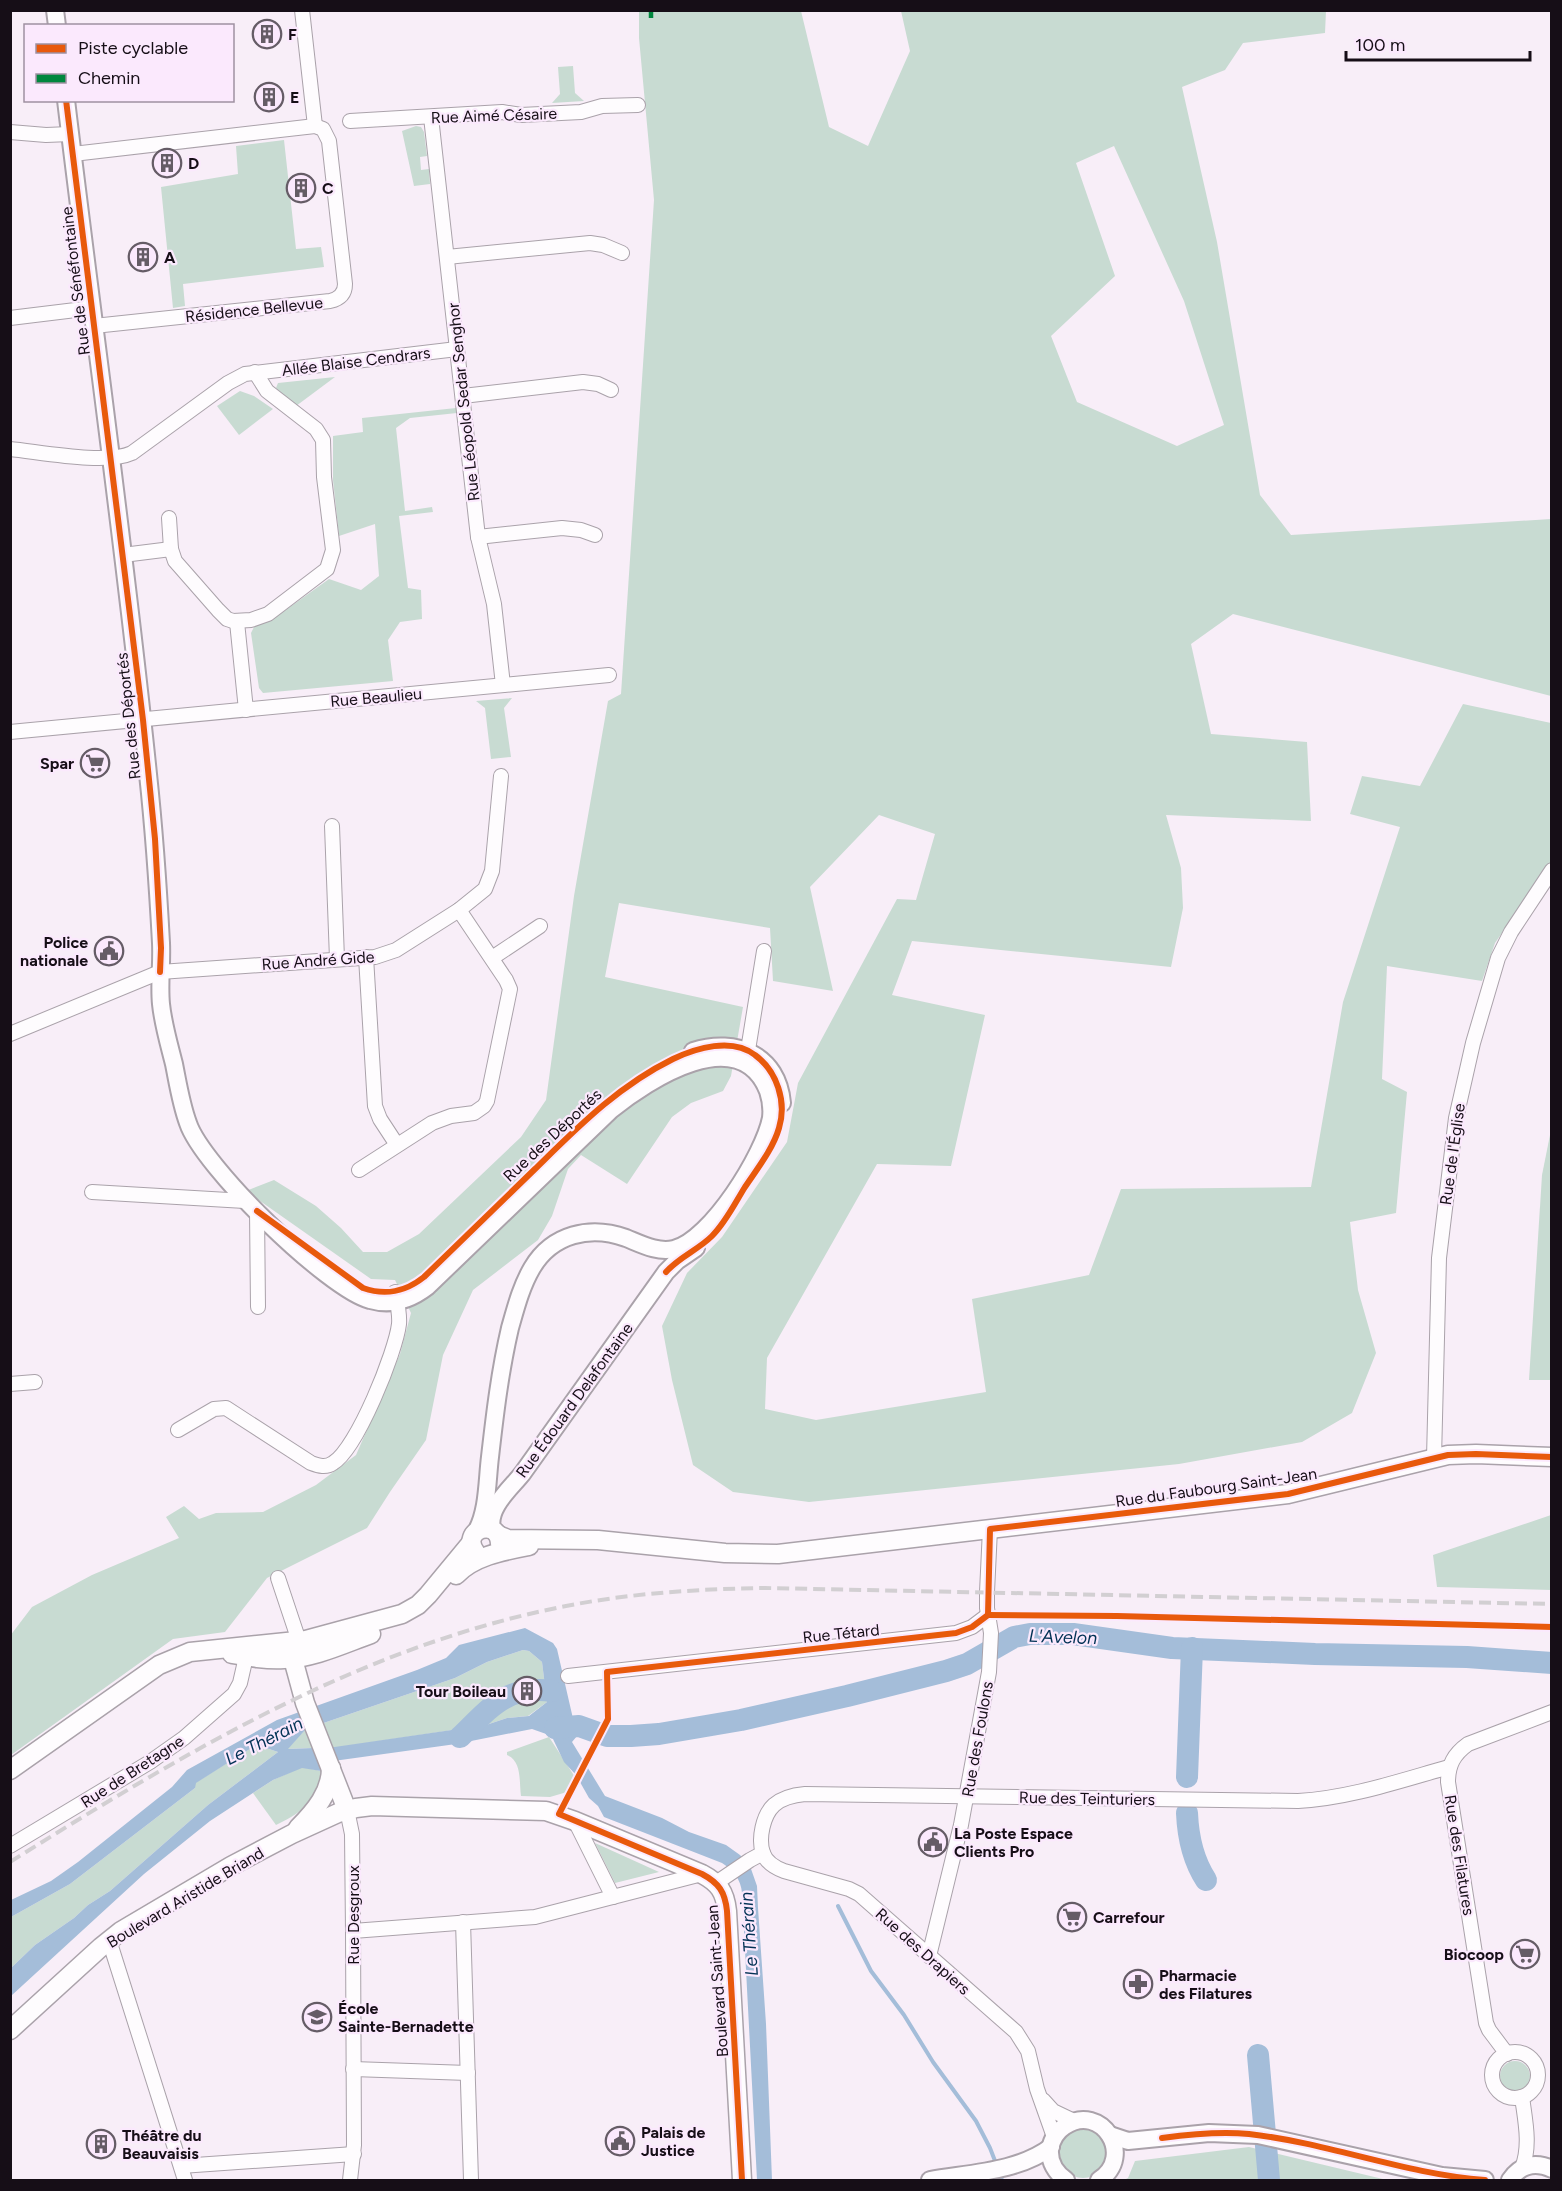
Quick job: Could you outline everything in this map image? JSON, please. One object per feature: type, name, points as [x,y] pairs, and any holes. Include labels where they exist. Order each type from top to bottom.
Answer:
[{"type":"main road","name":"Rue du Faubourg Saint-Jean","points":[[484,1535],[511,1539],[598,1540],[732,1554],[778,1554],[1296,1493],[1434,1458],[1461,1454],[1551,1457]]},
{"type":"main road","points":[[484,1535],[475,1553],[490,1556]]},
{"type":"main road","points":[[10,1770],[159,1665],[177,1656],[212,1648],[247,1651],[293,1647],[333,1648],[403,1622],[425,1608],[466,1566],[490,1556],[500,1545],[484,1535]]},
{"type":"main road","points":[[293,1647],[387,1619],[412,1608],[428,1595],[484,1535]]},
{"type":"main road","name":"Rue du Faubourg Saint-Jean","points":[[490,1556],[528,1546],[566,1540]]},
{"type":"main road","name":"Rue Desgroux","points":[[293,1647],[305,1703],[347,1810]]},
{"type":"main road","points":[[292,1834],[323,1797],[329,1783],[331,1768]]},
{"type":"main road","points":[[347,1810],[372,1806],[546,1811],[716,1877]]},
{"type":"main road","name":"Boulevard Aristide Briand","points":[[10,2030],[109,1940],[223,1870],[292,1834],[347,1810]]},
{"type":"main road","name":"Boulevard Saint-Jean","points":[[716,1877],[725,1896],[728,1911],[742,2181]]},
{"type":"street","name":"Résidence Bellevue","points":[[94,326],[330,301],[339,298],[344,292],[329,141],[326,133],[315,126],[302,10]]},
{"type":"street","name":"Rue de Sénéfontaine","points":[[66,102],[111,458]]},
{"type":"street","name":"Rue Aimé Césaire","points":[[350,121],[502,112],[521,115],[581,112],[602,106],[638,105]]},
{"type":"street","name":"Rue Léopold Sedar Senghor","points":[[431,117],[478,537],[494,604],[503,685]]},
{"type":"street","points":[[73,154],[315,126]]},
{"type":"street","points":[[10,132],[70,134]]},
{"type":"street","points":[[447,257],[590,243],[603,245],[622,253]]},
{"type":"street","points":[[10,318],[92,308]]},
{"type":"street","name":"Allée Blaise Cendrars","points":[[111,458],[132,453],[244,374],[457,349]]},
{"type":"street","points":[[169,518],[171,549],[180,567],[227,619],[237,622],[257,619],[268,614],[324,572],[332,555],[322,436],[267,391],[255,372]]},
{"type":"street","points":[[463,396],[584,382],[598,384],[611,390]]},
{"type":"street","points":[[10,448],[111,458]]},
{"type":"street","name":"Rue des Déportés","points":[[111,458],[143,720],[156,856],[162,1008],[188,1126],[203,1152],[251,1206],[307,1258],[350,1291],[371,1301],[416,1295],[626,1098],[659,1078],[695,1061],[713,1058],[740,1061],[757,1074],[769,1096],[771,1118],[763,1143],[712,1223],[683,1246],[663,1250]]},
{"type":"street","points":[[478,537],[562,528],[581,530],[595,535]]},
{"type":"street","points":[[123,555],[171,549]]},
{"type":"street","points":[[237,622],[246,710]]},
{"type":"street","name":"Rue Beaulieu","points":[[10,732],[609,675]]},
{"type":"street","name":"Rue André Gide","points":[[10,1034],[160,972],[381,956],[396,950],[481,894],[491,877],[501,776]]},
{"type":"street","points":[[332,826],[337,959]]},
{"type":"street","name":"Rue de l'Église","points":[[1434,1458],[1439,1258],[1458,1108],[1478,1026],[1498,958],[1511,932],[1551,870]]},
{"type":"street","points":[[359,1170],[438,1120],[474,1113],[488,1101],[510,989],[459,910]]},
{"type":"street","points":[[492,958],[540,926]]},
{"type":"street","points":[[666,1272],[718,1229],[762,1161],[780,1128],[782,1101],[775,1079],[763,1062],[748,1050],[764,951]]},
{"type":"street","points":[[366,957],[375,1106],[380,1119],[397,1145]]},
{"type":"street","name":"Rue des Déportés","points":[[396,1297],[424,1276],[587,1118],[630,1084],[672,1060],[698,1049],[722,1046],[748,1050]]},
{"type":"street","points":[[92,1192],[251,1206],[258,1307]]},
{"type":"street","points":[[484,1535],[482,1516],[500,1368],[520,1291],[535,1262],[558,1241],[585,1232],[615,1235],[663,1250],[670,1260],[666,1272]]},
{"type":"street","name":"Rue Édouard Delafontaine","points":[[484,1535],[491,1524],[493,1513],[666,1272]]},
{"type":"street","points":[[178,1430],[214,1409],[226,1407],[300,1458],[319,1466],[325,1466],[339,1459],[360,1429],[395,1342],[399,1317],[396,1297]]},
{"type":"street","points":[[10,1384],[35,1382]]},
{"type":"street","points":[[487,1479],[496,1491],[510,1489]]},
{"type":"street","points":[[988,1615],[990,1529]]},
{"type":"street","points":[[278,1578],[293,1647]]},
{"type":"street","name":"Rue des Foulons","points":[[929,1956],[966,1796],[990,1662],[991,1633],[988,1615]]},
{"type":"street","name":"Rue Tétard","points":[[568,1676],[956,1634],[972,1627],[988,1615]]},
{"type":"street","name":"Rue de Bretagne","points":[[10,1846],[150,1762],[184,1738],[234,1694],[240,1683],[247,1651]]},
{"type":"street","points":[[1449,1767],[1457,1753],[1468,1744],[1551,1712]]},
{"type":"street","name":"Rue des Teinturiers","points":[[763,1853],[762,1836],[765,1820],[774,1804],[787,1797],[805,1794],[1308,1801],[1358,1793],[1449,1767]]},
{"type":"street","name":"Rue des Filatures","points":[[1449,1767],[1448,1782],[1486,2023],[1507,2054]]},
{"type":"street","name":"Rue Desgroux","points":[[347,1810],[352,1834],[353,1931],[354,2154],[350,2181]]},
{"type":"street","points":[[575,1821],[613,1897]]},
{"type":"street","points":[[353,1931],[535,1917],[613,1897],[716,1877],[763,1853]]},
{"type":"street","name":"Rue des Drapiers","points":[[763,1853],[771,1864],[779,1869],[859,1894],[1019,2036],[1028,2051],[1052,2142]]},
{"type":"street","points":[[463,1922],[471,2181]]},
{"type":"street","points":[[109,1940],[185,2181]]},
{"type":"street","points":[[1523,2053],[1532,2060],[1536,2067],[1538,2078],[1536,2085],[1522,2097],[1514,2098],[1504,2095],[1496,2088],[1493,2081],[1493,2070],[1496,2063],[1507,2054],[1523,2053]]},
{"type":"street","points":[[353,2069],[468,2073]]},
{"type":"street","points":[[1040,2096],[1053,2111],[1074,2121]]},
{"type":"street","points":[[1515,2175],[1526,2153],[1526,2125],[1522,2097]]},
{"type":"street","points":[[930,2181],[1002,2167],[1035,2157],[1052,2142],[1062,2127],[1074,2121],[1084,2120],[1095,2123],[1110,2135],[1128,2141],[1202,2134],[1247,2134],[1280,2139],[1448,2178],[1485,2181]]},
{"type":"street","points":[[1526,2125],[1534,2149],[1548,2167]]},
{"type":"street","points":[[1099,2181],[1109,2172],[1114,2160],[1114,2147],[1110,2135]]},
{"type":"street","points":[[1114,2160],[1135,2146],[1161,2138]]},
{"type":"street","points":[[1052,2142],[1052,2162],[1061,2176]]},
{"type":"street","points":[[181,2166],[354,2154]]},
{"type":"street","points":[[1496,2181],[1515,2175],[1531,2165],[1548,2167]]},
{"type":"street","points":[[1002,2167],[1036,2166],[1061,2176]]},
{"type":"green space","points":[[639,11],[801,11],[829,127],[868,146],[910,51],[901,11],[1326,11],[1325,33],[1243,43],[1225,70],[1182,87],[1217,242],[1260,495],[1291,535],[1551,519],[1551,696],[1233,614],[1191,644],[1211,734],[1307,742],[1311,821],[1166,815],[1181,868],[1183,908],[1171,967],[912,941],[892,995],[985,1015],[951,1166],[877,1164],[767,1358],[765,1409],[816,1420],[986,1392],[972,1299],[1089,1275],[1121,1189],[1311,1187],[1343,1002],[1400,827],[1350,814],[1362,776],[1420,786],[1463,704],[1551,723],[1551,862],[1495,943],[1482,981],[1387,966],[1382,1079],[1407,1092],[1396,1213],[1350,1222],[1358,1290],[1376,1353],[1352,1413],[1302,1442],[1179,1464],[809,1502],[733,1492],[693,1465],[672,1380],[662,1326],[687,1273],[722,1237],[787,1142],[798,1083],[897,899],[916,900],[935,834],[879,815],[810,887],[833,991],[773,981],[770,928],[619,903],[605,977],[743,1007],[731,1076],[723,1091],[691,1103],[672,1117],[627,1184],[581,1155],[568,1169],[552,1216],[538,1240],[473,1290],[443,1355],[426,1440],[367,1528],[267,1578],[225,1632],[173,1639],[11,1755],[10,1636],[32,1607],[92,1575],[179,1538],[166,1517],[184,1506],[199,1519],[216,1513],[263,1512],[316,1485],[356,1455],[400,1354],[411,1313],[395,1280],[371,1279],[246,1191],[274,1180],[316,1206],[363,1252],[387,1252],[419,1234],[521,1137],[546,1100],[574,896],[608,701],[621,694],[654,200],[639,38]],"holes":[[[1114,146],[1184,301],[1224,425],[1177,446],[1077,402],[1051,336],[1115,276],[1076,163]]]},
{"type":"green space","points":[[573,66],[575,93],[584,101],[552,103],[560,94],[558,67]]},
{"type":"green space","points":[[416,126],[421,127],[424,132],[427,156],[420,157],[421,170],[429,169],[430,184],[414,186],[402,131]]},
{"type":"green space","points":[[284,140],[296,249],[321,247],[324,267],[183,284],[185,306],[173,308],[161,187],[238,174],[236,146]]},
{"type":"green space","points":[[335,377],[296,406],[276,388],[278,383]]},
{"type":"green space","points":[[240,391],[254,396],[273,409],[239,435],[217,406]]},
{"type":"green space","points":[[456,408],[457,413],[410,418],[396,428],[405,511],[432,507],[433,512],[399,516],[408,588],[421,590],[422,619],[400,622],[388,640],[393,681],[263,693],[259,688],[251,633],[254,627],[276,617],[329,579],[361,590],[379,576],[375,524],[339,536],[333,480],[333,436],[363,432],[362,418]]},
{"type":"green space","points":[[512,698],[504,708],[511,757],[491,759],[485,708],[476,701]]},
{"type":"green space","points":[[1551,1130],[1551,1380],[1529,1380],[1542,1175]]},
{"type":"green space","points":[[1551,1515],[1551,1590],[1437,1587],[1433,1555]]},
{"type":"green space","points":[[523,1650],[529,1651],[542,1662],[547,1702],[528,1716],[507,1718],[486,1725],[333,1748],[287,1749],[306,1729],[455,1678],[487,1662]]},
{"type":"green space","points":[[549,1737],[575,1777],[567,1792],[550,1797],[521,1796],[517,1767],[507,1752]]},
{"type":"green space","points":[[260,1746],[278,1752],[208,1805],[110,1891],[35,1945],[11,1968],[11,1917],[70,1884],[195,1788],[195,1783],[253,1747]]},
{"type":"green space","points":[[302,1767],[321,1771],[318,1790],[301,1810],[276,1825],[253,1793],[273,1780]]},
{"type":"green space","points":[[595,1843],[659,1872],[615,1883]]},
{"type":"green space","points":[[1515,2061],[1521,2062],[1529,2070],[1529,2082],[1521,2090],[1515,2091],[1509,2090],[1501,2082],[1500,2076],[1501,2070],[1509,2062]]},
{"type":"green space","points":[[1083,2128],[1101,2135],[1108,2153],[1101,2171],[1083,2178],[1065,2171],[1058,2153],[1065,2135]]},
{"type":"green space","points":[[1249,2147],[1387,2180],[1124,2180],[1128,2178],[1135,2161]]},
{"type":"water","points":[[525,1628],[553,1643],[557,1649],[577,1736],[572,1742],[605,1796],[662,1818],[689,1832],[726,1845],[750,1866],[757,1886],[766,2024],[772,2180],[757,2180],[742,1893],[738,1879],[722,1863],[604,1817],[598,1806],[589,1798],[576,1775],[564,1762],[553,1739],[549,1735],[532,1729],[456,1744],[319,1763],[321,1771],[302,1768],[273,1780],[210,1821],[144,1874],[11,1996],[11,1968],[35,1945],[110,1891],[208,1805],[278,1752],[260,1746],[253,1747],[196,1783],[195,1788],[70,1884],[11,1917],[11,1900],[51,1881],[78,1862],[172,1787],[187,1770],[277,1720],[417,1670],[446,1658],[459,1645]],"holes":[[[523,1650],[529,1651],[542,1662],[547,1702],[529,1716],[507,1718],[486,1725],[314,1750],[313,1748],[288,1749],[306,1729],[455,1678],[487,1662]]]},
{"type":"waterway","name":"L'Avelon","points":[[555,1728],[579,1726],[607,1736],[631,1736],[659,1734],[741,1720],[946,1671],[967,1664],[1014,1637],[1030,1634],[1073,1634],[1172,1648],[1467,1657],[1552,1663]]},
{"type":"waterway","points":[[1187,1777],[1192,1648]]},
{"type":"waterway","name":"Le Thérain","points":[[460,1737],[490,1708],[511,1695],[536,1690],[552,1691]]},
{"type":"waterway","points":[[1187,1813],[1192,1848],[1206,1880]]},
{"type":"waterway","points":[[838,1906],[871,1971],[904,2015],[933,2062],[976,2121],[997,2166]]},
{"type":"waterway","points":[[1258,2055],[1269,2180]]},
{"type":"waterway","points":[[999,2173],[1002,2180]]},
{"type":"railway","points":[[10,1862],[209,1743],[346,1676],[417,1647],[490,1624],[566,1606],[665,1592],[765,1588],[1552,1604]]},
{"type":"marked path","points":[[651,10],[651,18]]},
{"type":"cycle path","points":[[66,102],[143,720],[155,839],[161,948],[160,972]]},
{"type":"cycle path","points":[[257,1211],[363,1288],[380,1292],[402,1289],[424,1277],[583,1123],[634,1082],[673,1059],[692,1051],[714,1046],[736,1046],[755,1055],[774,1078],[781,1098],[779,1128],[764,1159],[717,1231],[666,1272]]},
{"type":"cycle path","points":[[988,1615],[990,1529],[1288,1494],[1448,1455],[1552,1457]]},
{"type":"cycle path","points":[[988,1615],[1552,1627]]},
{"type":"cycle path","points":[[742,2180],[727,1911],[723,1893],[713,1881],[702,1874],[559,1814],[608,1719],[607,1672],[956,1633],[972,1627],[988,1615]]},
{"type":"cycle path","points":[[1162,2138],[1206,2133],[1249,2134],[1308,2144],[1426,2172],[1485,2180]]},
{"type":"place","name":"F","points":[[267,34]]},
{"type":"place","name":"E","points":[[269,97]]},
{"type":"place","name":"D","points":[[167,163]]},
{"type":"place","name":"C","points":[[301,188]]},
{"type":"place","name":"A","points":[[143,257]]},
{"type":"place","name":"Spar","points":[[95,763]]},
{"type":"place","name":"Police nationale","points":[[109,951]]},
{"type":"place","name":"Tour Boileau","points":[[527,1691]]},
{"type":"place","name":"La Poste Espace Clients Pro","points":[[933,1842]]},
{"type":"place","name":"Carrefour","points":[[1072,1917]]},
{"type":"place","name":"Biocoop","points":[[1525,1954]]},
{"type":"place","name":"Pharmacie des Filatures","points":[[1138,1984]]},
{"type":"place","name":"École Sainte-Bernadette","points":[[317,2017]]},
{"type":"place","name":"Palais de Justice","points":[[620,2141]]},
{"type":"place","name":"Théâtre du Beauvaisis","points":[[101,2144]]}]
